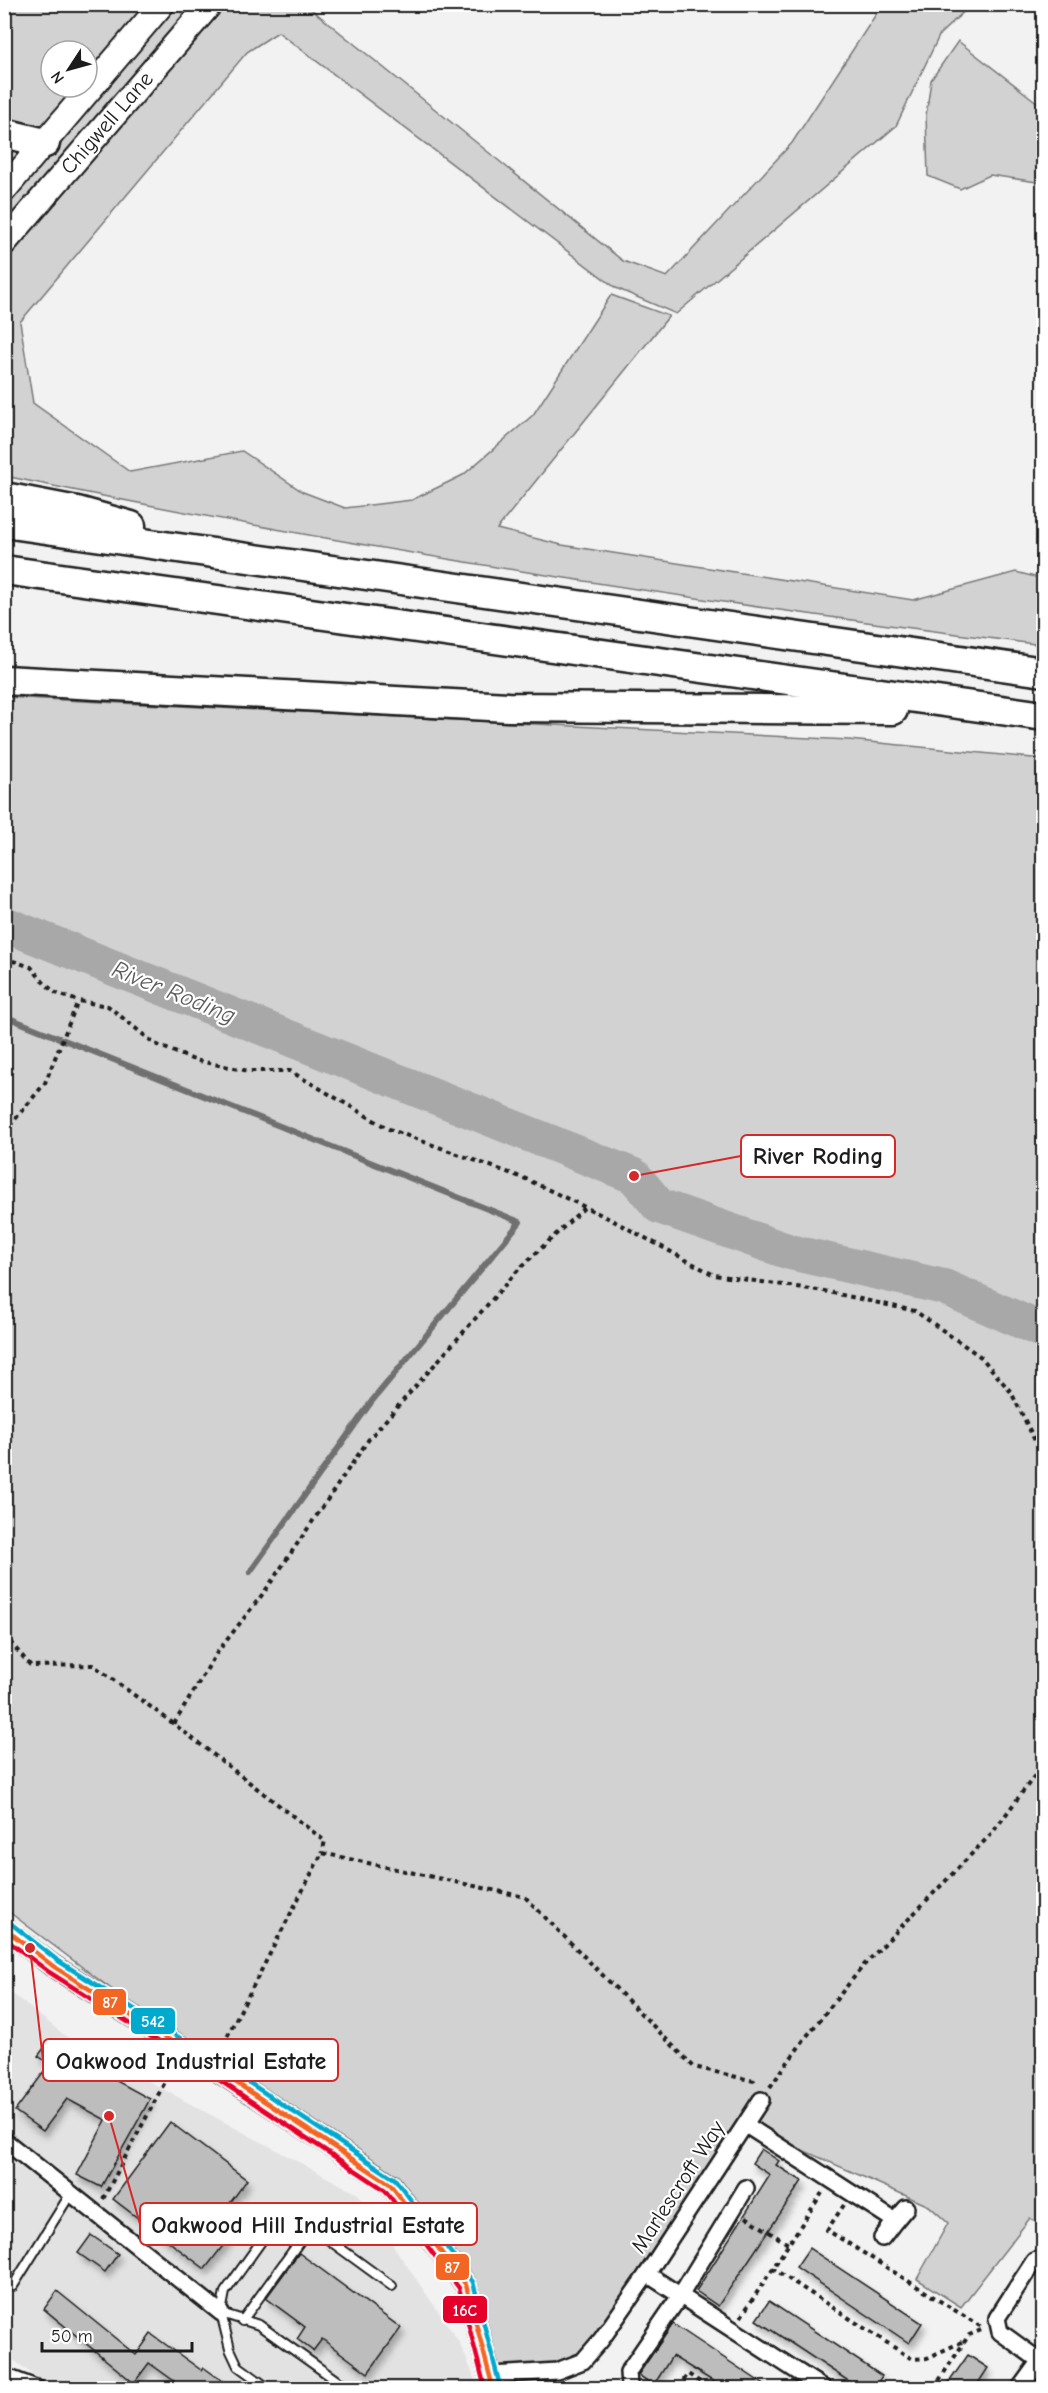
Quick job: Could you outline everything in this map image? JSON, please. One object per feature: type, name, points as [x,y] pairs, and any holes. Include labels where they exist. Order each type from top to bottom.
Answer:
[{"type":"highway","points":[[4,133],[45,143]]},
{"type":"highway","points":[[4,497],[77,511],[242,558]]},
{"type":"highway","points":[[4,523],[1044,672]]},
{"type":"highway","points":[[4,570],[1044,716]]},
{"type":"highway","points":[[4,680],[508,707],[1009,711]]},
{"type":"main road","name":"Chigwell Lane","points":[[4,190],[162,4]]},
{"type":"main road","name":"Chigwell Lane","points":[[4,243],[210,4]]},
{"type":"main road","points":[[45,143],[88,145]]},
{"type":"street","points":[[4,1928],[53,1966],[212,2066],[390,2184],[466,2285],[492,2382]]},
{"type":"street","name":"Marlescroft Way","points":[[492,2382],[557,2371],[583,2361],[601,2340],[647,2274],[761,2100]]},
{"type":"street","name":"Marlescroft Way","points":[[746,2125],[895,2221]]},
{"type":"street","points":[[4,2140],[221,2313]]},
{"type":"street","points":[[631,2388],[628,2372],[680,2296],[746,2188]]},
{"type":"street","points":[[882,2238],[906,2208]]},
{"type":"street","points":[[1020,2388],[1042,2358],[1000,2332],[997,2318],[1034,2261],[1044,2258]]},
{"type":"street","name":"Marlescroft Way","points":[[647,2274],[823,2388]]},
{"type":"street","points":[[4,2376],[36,2388]]},
{"type":"lane","points":[[13,2286],[71,2193]]},
{"type":"lane","points":[[268,2388],[238,2366],[230,2349],[221,2313],[225,2292],[285,2208]]},
{"type":"lane","points":[[242,2321],[305,2234],[322,2235],[392,2286]]},
{"type":"lane","points":[[221,2313],[259,2325],[340,2384],[336,2388]]},
{"type":"path","points":[[4,958],[31,967],[56,993],[78,1001],[108,1006],[155,1044],[194,1060],[249,1071],[290,1071],[389,1129],[526,1179],[585,1207],[714,1275],[824,1291],[915,1311],[981,1357],[1011,1392],[1044,1460]]},
{"type":"path","points":[[4,1133],[45,1083],[78,1001]]},
{"type":"path","points":[[174,1724],[216,1654],[265,1592],[369,1439],[519,1269],[585,1207]]},
{"type":"path","points":[[4,1635],[31,1666],[93,1665],[174,1724],[325,1841],[322,1853],[212,2066]]},
{"type":"path","points":[[761,2100],[806,2037],[864,1965],[993,1832],[1044,1763]]},
{"type":"path","points":[[322,1853],[525,1897],[694,2067],[754,2081],[761,2100]]},
{"type":"path","points":[[96,2213],[183,2048]]},
{"type":"path","points":[[732,2330],[831,2180]]},
{"type":"path","points":[[852,2193],[827,2230],[983,2329],[1000,2332]]},
{"type":"path","points":[[739,2212],[788,2244]]},
{"type":"path","points":[[772,2268],[912,2359],[927,2358],[966,2340]]},
{"type":"path","points":[[934,2388],[969,2335],[983,2329]]},
{"type":"path","points":[[678,2388],[688,2374],[709,2388]]},
{"type":"shaded area","points":[[5,5],[306,5],[623,261],[667,277],[792,143],[882,5],[971,5],[940,34],[896,126],[676,314],[616,288],[278,32],[247,52],[20,322],[33,403],[130,472],[242,451],[303,492],[345,508],[412,500],[463,475],[533,415],[611,295],[669,316],[497,529],[562,545],[913,600],[1016,572],[1043,579],[1043,645],[653,592],[393,550],[5,476]]},
{"type":"shaded area","points":[[958,41],[1043,107],[1043,183],[990,175],[960,189],[928,176],[926,116],[931,80]]},
{"type":"shaded area","points":[[4,697],[849,740],[1043,759],[1043,2227],[1030,2218],[961,2307],[917,2279],[948,2223],[929,2206],[746,2125],[583,2361],[491,2375],[466,2285],[390,2184],[220,2071],[5,1909]]},
{"type":"shaded area","points":[[4,1987],[68,2038],[358,2194],[459,2342],[479,2388],[52,2388],[5,2354]]},
{"type":"building","points":[[50,2040],[102,2078],[104,2074],[150,2099],[101,2187],[77,2175],[106,2120],[67,2099],[43,2131],[15,2111],[50,2064],[38,2056]]},
{"type":"building","points":[[170,2122],[247,2180],[213,2226],[229,2238],[205,2269],[113,2199]]},
{"type":"building","points":[[761,2149],[779,2161],[776,2165],[802,2181],[718,2306],[696,2291],[770,2175],[752,2163]]},
{"type":"building","points":[[91,2235],[118,2254],[105,2272],[78,2253]]},
{"type":"building","points":[[809,2248],[922,2323],[909,2343],[796,2267]]},
{"type":"building","points":[[299,2253],[401,2328],[368,2373],[322,2339],[313,2351],[297,2339],[305,2327],[266,2298]]},
{"type":"building","points":[[57,2291],[136,2355],[151,2334],[201,2370],[203,2367],[232,2388],[184,2388],[149,2363],[134,2383],[44,2309]]},
{"type":"building","points":[[769,2301],[882,2376],[874,2388],[859,2388],[756,2320]]},
{"type":"building","points":[[673,2324],[769,2388],[724,2388],[672,2356],[654,2385],[638,2375]]},
{"type":"building","points":[[968,2355],[988,2368],[975,2388],[945,2388]]},
{"type":"waterway","name":"River Roding","points":[[4,924],[634,1176],[659,1206],[790,1252],[944,1287],[1044,1331]]},
{"type":"waterway","points":[[4,1016],[520,1222],[372,1401],[250,1572]]},
{"type":"transit line","name":"542","points":[[9,1922],[57,1960],[224,2066],[395,2179],[473,2282],[500,2386]]},
{"type":"transit line","name":"87","points":[[4,1928],[53,1966],[390,2184],[466,2285],[493,2388]]},
{"type":"transit line","name":"16C","points":[[4,1938],[49,1972],[216,2078],[385,2190],[459,2288],[485,2388]]},
{"type":"place","name":"River Roding","points":[[634,1176]]},
{"type":"place","name":"Oakwood Industrial Estate","points":[[30,1948]]},
{"type":"place","name":"Oakwood Hill Industrial Estate","points":[[109,2116]]}]
